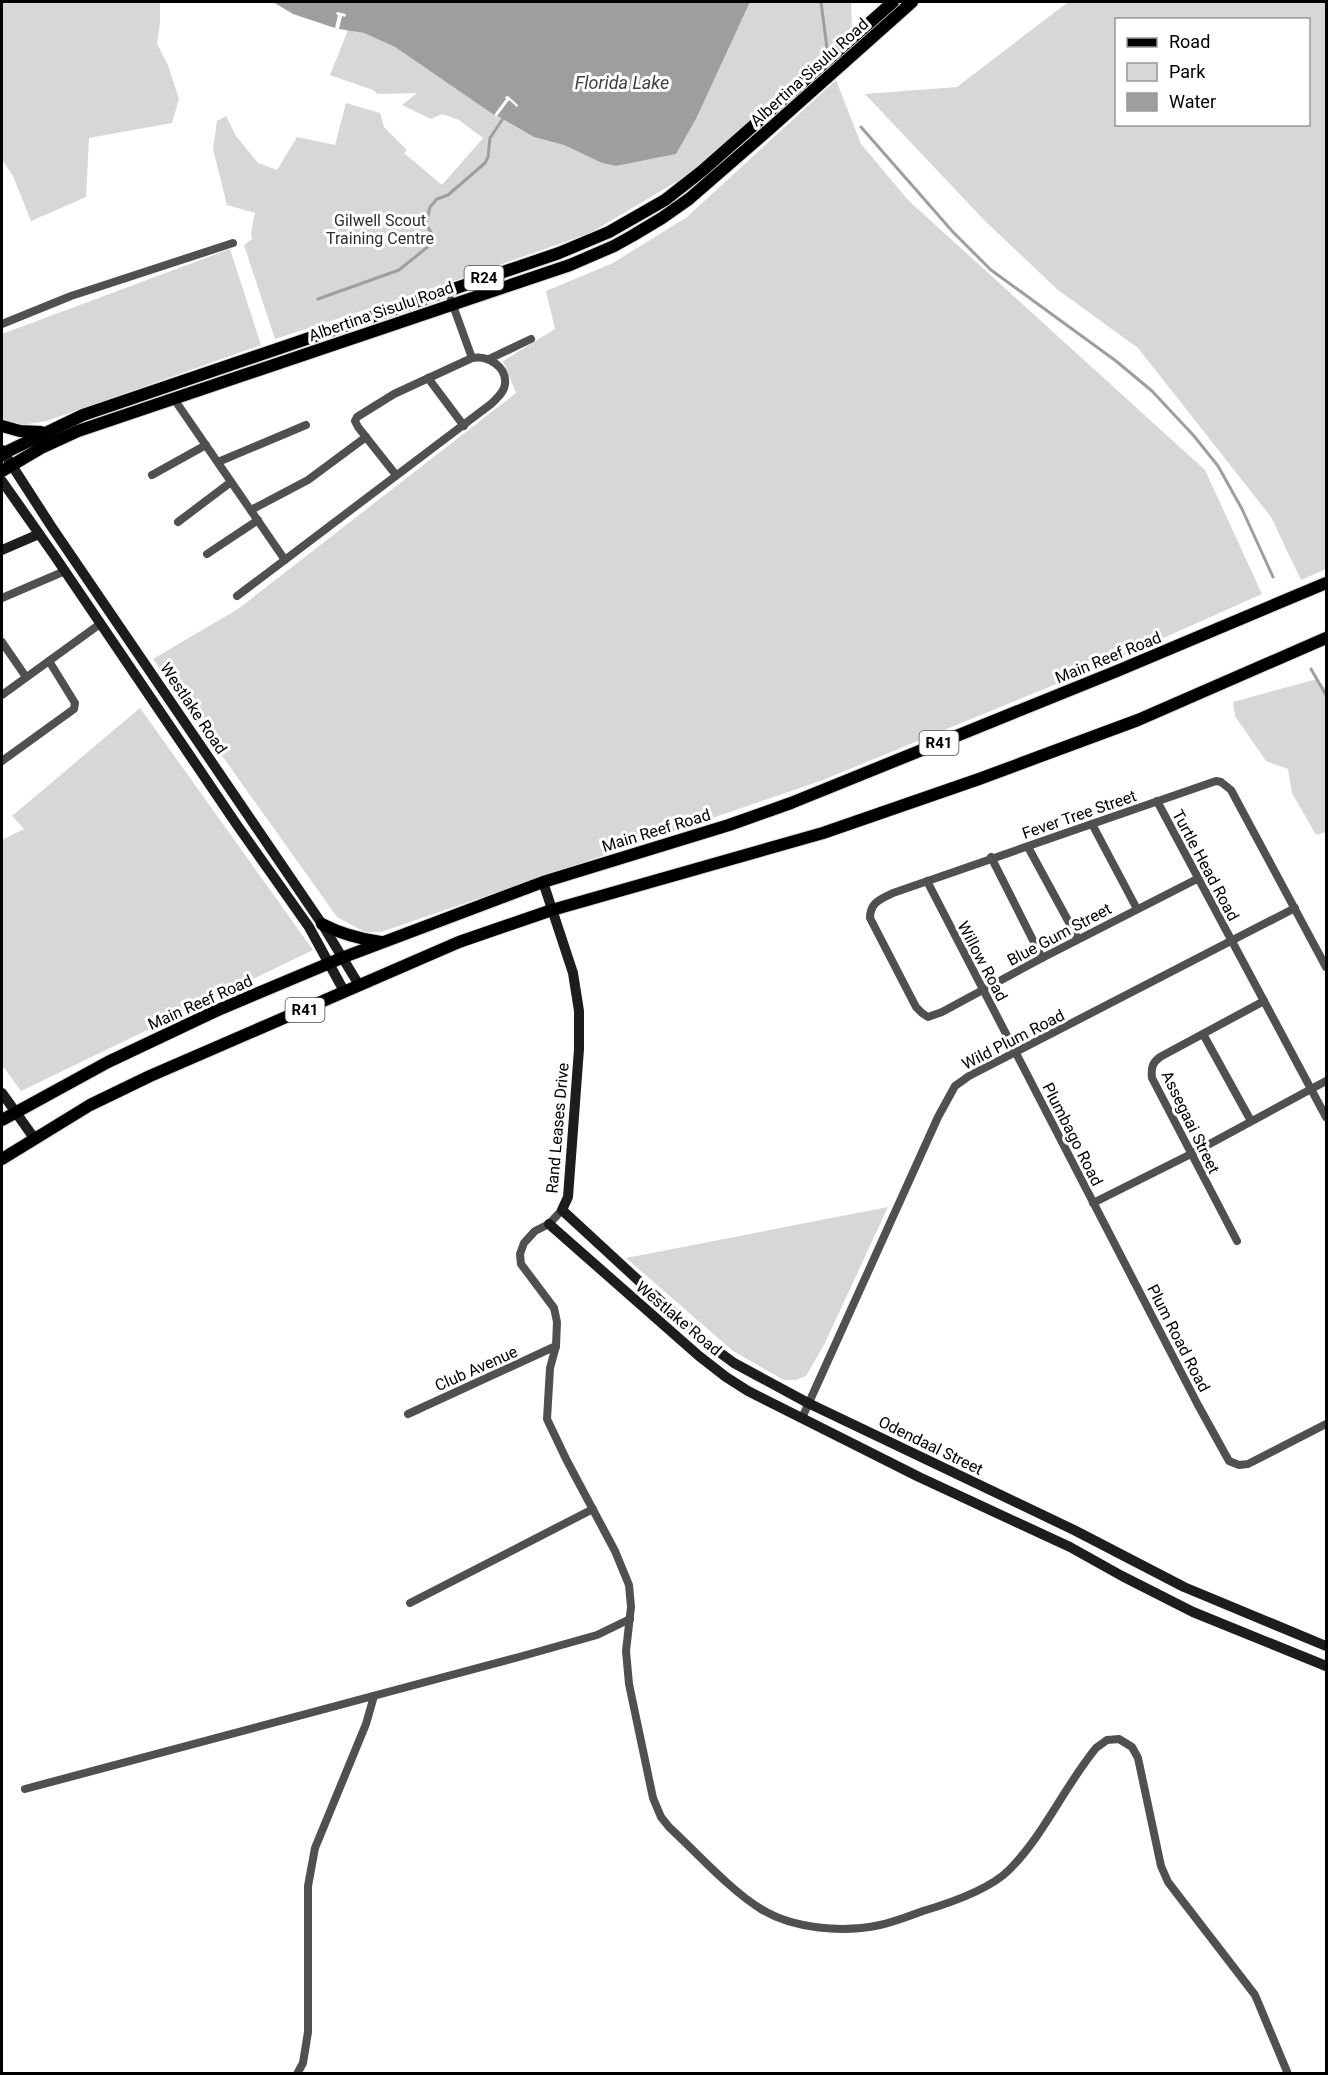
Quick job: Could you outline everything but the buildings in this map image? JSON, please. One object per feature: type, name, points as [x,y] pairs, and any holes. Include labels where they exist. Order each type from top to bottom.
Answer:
[{"type":"main road","name":"Albertina Sisulu Road","points":[[2,452],[83,415],[584,243],[634,219],[665,200],[702,171],[893,2]]},
{"type":"main road","name":"Albertina Sisulu Road","points":[[6,468],[78,431],[594,255],[614,246],[662,218],[730,164],[912,2]]},
{"type":"main road","points":[[2,426],[20,431],[45,432]]},
{"type":"main road","name":"Main Reef Road","points":[[2,1120],[77,1077],[128,1052],[218,1010],[329,963],[543,882],[729,825],[791,803],[1118,671],[1326,583]]},
{"type":"main road","name":"R41","points":[[2,1159],[90,1106],[150,1076],[459,942],[552,910],[823,833],[979,779],[1138,720],[1326,638]]},
{"type":"main road","points":[[322,924],[355,937],[383,942]]},
{"type":"street","points":[[2,324],[71,296],[233,243]]},
{"type":"street","points":[[449,290],[472,358]]},
{"type":"street","points":[[489,359],[531,339]]},
{"type":"street","points":[[237,596],[491,404],[505,384],[503,375],[489,359],[472,358],[387,398],[358,415],[356,424],[396,475]]},
{"type":"street","points":[[428,378],[464,426]]},
{"type":"street","points":[[174,399],[285,560]]},
{"type":"street","points":[[218,462],[306,425]]},
{"type":"street","points":[[251,510],[308,480],[366,437]]},
{"type":"street","points":[[152,475],[206,444]]},
{"type":"street","name":"Westlake Road","points":[[2,452],[6,468],[322,924],[359,985]]},
{"type":"street","name":"Westlake Road","points":[[2,481],[309,927],[345,991]]},
{"type":"street","points":[[178,522],[231,482]]},
{"type":"street","points":[[207,554],[258,520]]},
{"type":"street","points":[[2,550],[39,534]]},
{"type":"street","points":[[2,598],[65,571]]},
{"type":"street","points":[[2,695],[100,624]]},
{"type":"street","points":[[2,642],[26,677]]},
{"type":"street","points":[[2,761],[74,709],[75,703],[49,661]]},
{"type":"street","name":"Fever Tree Street","points":[[933,1016],[928,1017],[919,1011],[870,918],[872,907],[879,900],[991,857],[1028,847],[1216,781],[1227,786],[1326,966]]},
{"type":"street","name":"Turtle Head Road","points":[[1157,801],[1230,941]]},
{"type":"street","points":[[1092,824],[1137,909]]},
{"type":"street","points":[[1028,847],[1078,939]]},
{"type":"street","points":[[991,857],[1042,958]]},
{"type":"street","name":"Blue Gum Street","points":[[933,1016],[1199,878]]},
{"type":"street","name":"Rand Leases Drive","points":[[543,882],[573,974],[579,1011],[579,1049],[568,1197],[562,1210],[549,1224],[535,1231],[524,1244],[520,1254],[521,1264],[554,1308],[557,1322],[556,1346],[550,1368],[548,1419],[566,1459],[625,1572],[631,1595],[626,1651],[629,1684],[654,1798],[661,1817],[760,1909],[785,1921],[837,1928],[879,1925],[936,1907],[1001,1878],[1030,1845],[1096,1748],[1107,1740],[1124,1740],[1132,1747],[1138,1758],[1161,1866],[1168,1882],[1255,1995],[1288,2073]]},
{"type":"street","name":"Willow Road","points":[[927,882],[1016,1053]]},
{"type":"street","name":"Wild Plum Road","points":[[802,1418],[856,1294],[952,1092],[962,1080],[1295,908]]},
{"type":"street","points":[[1230,941],[1326,1117]]},
{"type":"street","name":"Assegaai Street","points":[[1237,1241],[1152,1077],[1151,1069],[1160,1057],[1264,1001]]},
{"type":"street","points":[[1203,1034],[1251,1121]]},
{"type":"street","name":"Plumbago Road","points":[[1016,1053],[1106,1227]]},
{"type":"street","points":[[1093,1203],[1191,1154],[1326,1081]]},
{"type":"street","points":[[2,1093],[34,1138]]},
{"type":"street","name":"Odendaal Street","points":[[562,1210],[708,1344],[734,1363],[808,1403],[1074,1530],[1184,1587],[1326,1646]]},
{"type":"street","name":"Westlake Road","points":[[549,1224],[626,1293],[726,1377],[802,1418]]},
{"type":"street","name":"Plum Road Road","points":[[1106,1227],[1229,1461],[1239,1465],[1248,1464],[1326,1424]]},
{"type":"street","name":"Club Avenue","points":[[408,1414],[556,1346]]},
{"type":"street","name":"Odendaal Street","points":[[802,1418],[919,1477],[1070,1548],[1193,1612],[1326,1666]]},
{"type":"street","points":[[410,1602],[593,1509]]},
{"type":"street","points":[[25,1789],[597,1635],[630,1618]]},
{"type":"street","points":[[297,2073],[303,2063],[308,2032],[308,1886],[311,1862],[319,1834],[366,1724],[374,1696]]},
{"type":"green space","points":[[2,2],[160,2],[157,44],[168,65],[179,99],[172,123],[89,138],[86,197],[31,221],[13,176],[2,160]]},
{"type":"green space","name":"Gilwell Scout Training Centre","points":[[750,2],[851,2],[852,27],[693,172],[590,233],[451,282],[275,339],[244,245],[252,239],[255,213],[227,205],[213,149],[217,121],[226,116],[236,136],[258,163],[277,170],[297,137],[335,145],[346,103],[380,113],[384,127],[407,150],[404,153],[442,185],[483,138],[459,120],[442,114],[431,119],[402,105],[417,93],[378,94],[373,90],[330,75],[348,30],[364,33],[395,47],[494,115],[534,137],[564,145],[602,163],[616,166],[676,154],[696,119]]},
{"type":"green space","points":[[1068,2],[1326,2],[1326,569],[1301,580],[1271,517],[1138,348],[1058,290],[985,221],[865,94],[957,87]]},
{"type":"green space","points":[[836,80],[861,144],[909,201],[1205,470],[1262,594],[1105,664],[823,780],[381,932],[365,932],[337,917],[153,659],[238,609],[516,393],[503,361],[555,329],[546,291],[613,263],[687,217]]},
{"type":"green space","points":[[230,249],[261,345],[47,421],[15,426],[2,418],[2,334]]},
{"type":"green space","points":[[1317,679],[1326,689],[1326,832],[1316,835],[1292,793],[1288,769],[1266,761],[1235,716],[1233,702]]},
{"type":"green space","points":[[140,708],[313,950],[21,1091],[2,1065],[2,840],[24,829],[12,816]]},
{"type":"green space","points":[[888,1207],[824,1345],[806,1376],[796,1380],[784,1380],[733,1351],[626,1258]]},
{"type":"water","name":"Florida Lake","points":[[273,2],[750,2],[696,119],[676,154],[616,166],[602,163],[564,145],[534,137],[497,116],[509,100],[517,107],[518,105],[508,96],[505,97],[506,99],[494,115],[395,47],[364,33],[339,29],[342,16],[345,17],[346,14],[337,12],[335,28],[293,14]]},
{"type":"waterway","points":[[821,2],[827,48]]},
{"type":"waterway","points":[[318,299],[399,270],[430,245],[432,234],[426,224],[430,207],[437,199],[448,195],[485,163],[490,138],[502,120]]},
{"type":"waterway","points":[[861,127],[953,232],[991,270],[1116,361],[1152,391],[1194,436],[1218,466],[1242,509],[1273,577]]},
{"type":"waterway","points":[[1311,669],[1326,695]]}]
